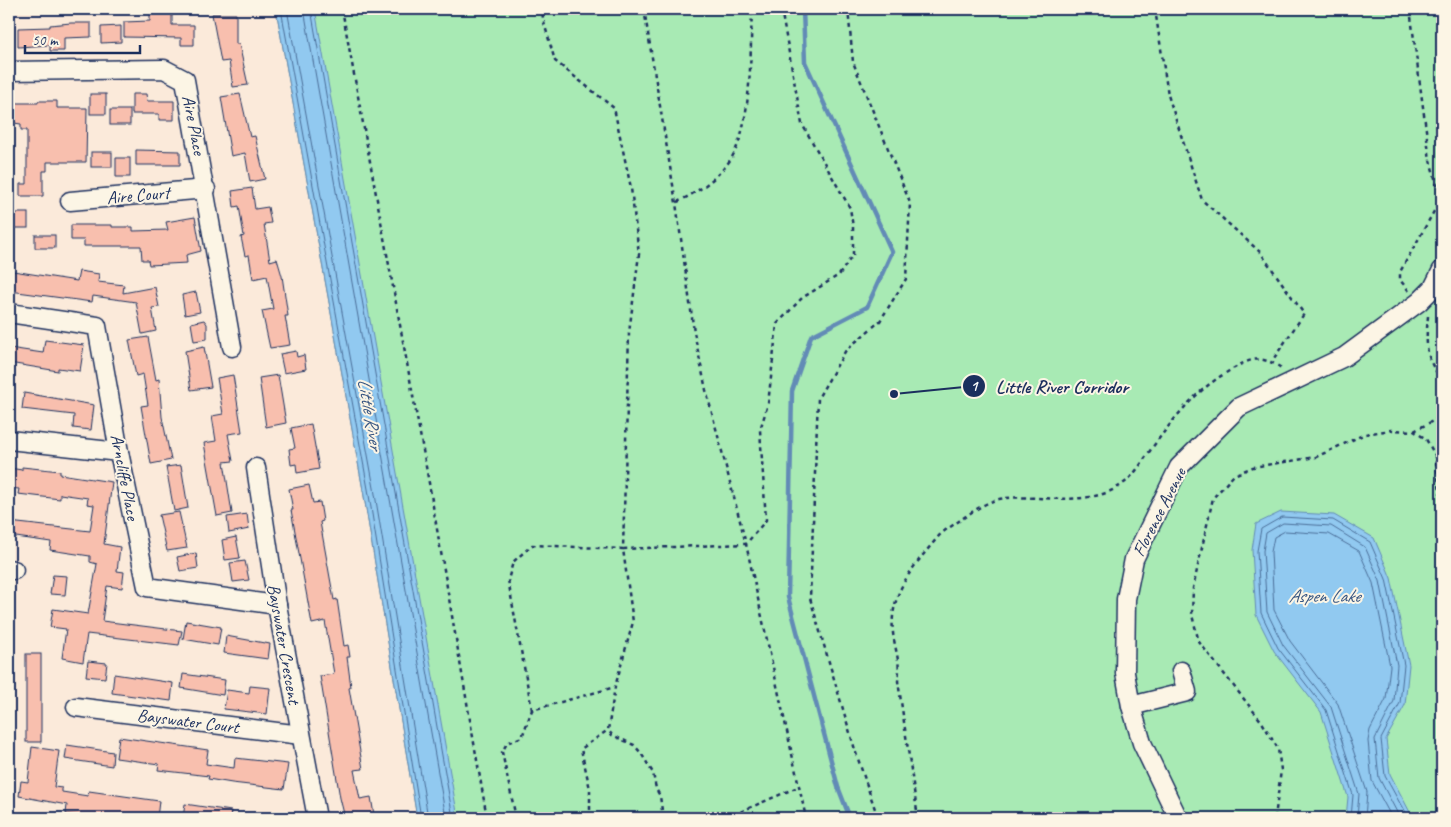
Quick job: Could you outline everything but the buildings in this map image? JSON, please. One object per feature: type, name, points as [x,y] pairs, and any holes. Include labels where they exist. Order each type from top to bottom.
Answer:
[{"type":"street","name":"Aire Place","points":[[9,71],[164,69],[185,80],[206,189],[232,347]]},
{"type":"street","name":"Aire Court","points":[[70,201],[206,189]]},
{"type":"street","name":"Florence Avenue","points":[[1178,818],[1142,743],[1131,706],[1125,673],[1126,599],[1134,559],[1179,467],[1240,407],[1344,357],[1419,302],[1438,293],[1442,270]]},
{"type":"street","name":"Arncliffe Place","points":[[9,313],[97,326],[119,452],[147,587],[277,605]]},
{"type":"street","points":[[9,440],[119,452]]},
{"type":"street","name":"Bayswater Crescent","points":[[256,468],[277,605],[317,818]]},
{"type":"street","points":[[1131,706],[1187,692],[1181,671]]},
{"type":"street","name":"Bayswater Court","points":[[76,706],[301,735]]},
{"type":"path","points":[[342,9],[429,483],[487,818]]},
{"type":"path","points":[[542,9],[542,20],[555,61],[614,108],[631,188],[639,254],[629,333],[623,549],[633,622],[615,687],[608,730],[581,750],[590,789],[590,818]]},
{"type":"path","points":[[644,9],[676,203],[694,332],[706,390],[746,544],[806,818]]},
{"type":"path","points":[[676,203],[699,191],[729,162],[742,133],[749,81],[752,9]]},
{"type":"path","points":[[516,818],[502,752],[507,742],[522,737],[532,710],[508,580],[513,562],[532,545],[623,549],[746,544],[766,520],[760,430],[768,404],[777,324],[802,298],[839,275],[853,254],[853,227],[850,208],[802,124],[781,9]]},
{"type":"path","points":[[848,9],[853,62],[910,203],[906,279],[880,321],[846,350],[818,398],[810,598],[856,753],[878,818]]},
{"type":"path","points":[[1155,9],[1168,95],[1202,200],[1260,252],[1304,314],[1272,361]]},
{"type":"path","points":[[1410,9],[1430,160],[1441,201]]},
{"type":"path","points":[[1409,292],[1400,280],[1400,272],[1442,197]]},
{"type":"path","points":[[1428,312],[1426,351],[1433,370],[1442,378]]},
{"type":"path","points":[[918,818],[898,681],[900,665],[893,629],[895,601],[913,566],[928,552],[939,536],[976,509],[1004,498],[1088,496],[1110,491],[1124,483],[1174,417],[1194,395],[1216,378],[1247,361],[1262,358],[1272,361],[1284,370]]},
{"type":"path","points":[[1275,818],[1281,770],[1278,749],[1262,722],[1199,642],[1192,615],[1193,588],[1213,498],[1234,475],[1252,467],[1316,457],[1365,434],[1391,430],[1414,431],[1442,416]]},
{"type":"path","points":[[1437,452],[1442,421]]},
{"type":"path","points":[[1414,431],[1426,439],[1435,455],[1442,507]]},
{"type":"path","points":[[532,710],[615,687]]},
{"type":"path","points":[[608,730],[612,735],[634,745],[641,753],[653,773],[664,818]]},
{"type":"path","points":[[726,818],[800,786]]},
{"type":"green space","points":[[276,9],[1442,9],[1442,270],[1433,288],[1442,297],[1442,818],[417,818],[363,490]]},
{"type":"water","name":"Little River","points":[[276,9],[315,9],[458,818],[417,818],[363,490]]},
{"type":"water","name":"Aspen Lake","points":[[1281,512],[1334,515],[1374,538],[1391,578],[1409,665],[1405,705],[1386,739],[1390,774],[1413,818],[1346,818],[1348,797],[1321,712],[1274,651],[1256,615],[1252,550],[1256,524]]},
{"type":"waterway","points":[[803,9],[805,62],[892,252],[867,307],[811,336],[792,391],[788,597],[838,787],[850,818]]},
{"type":"place","name":"Little River Corridor","points":[[894,394]]}]
